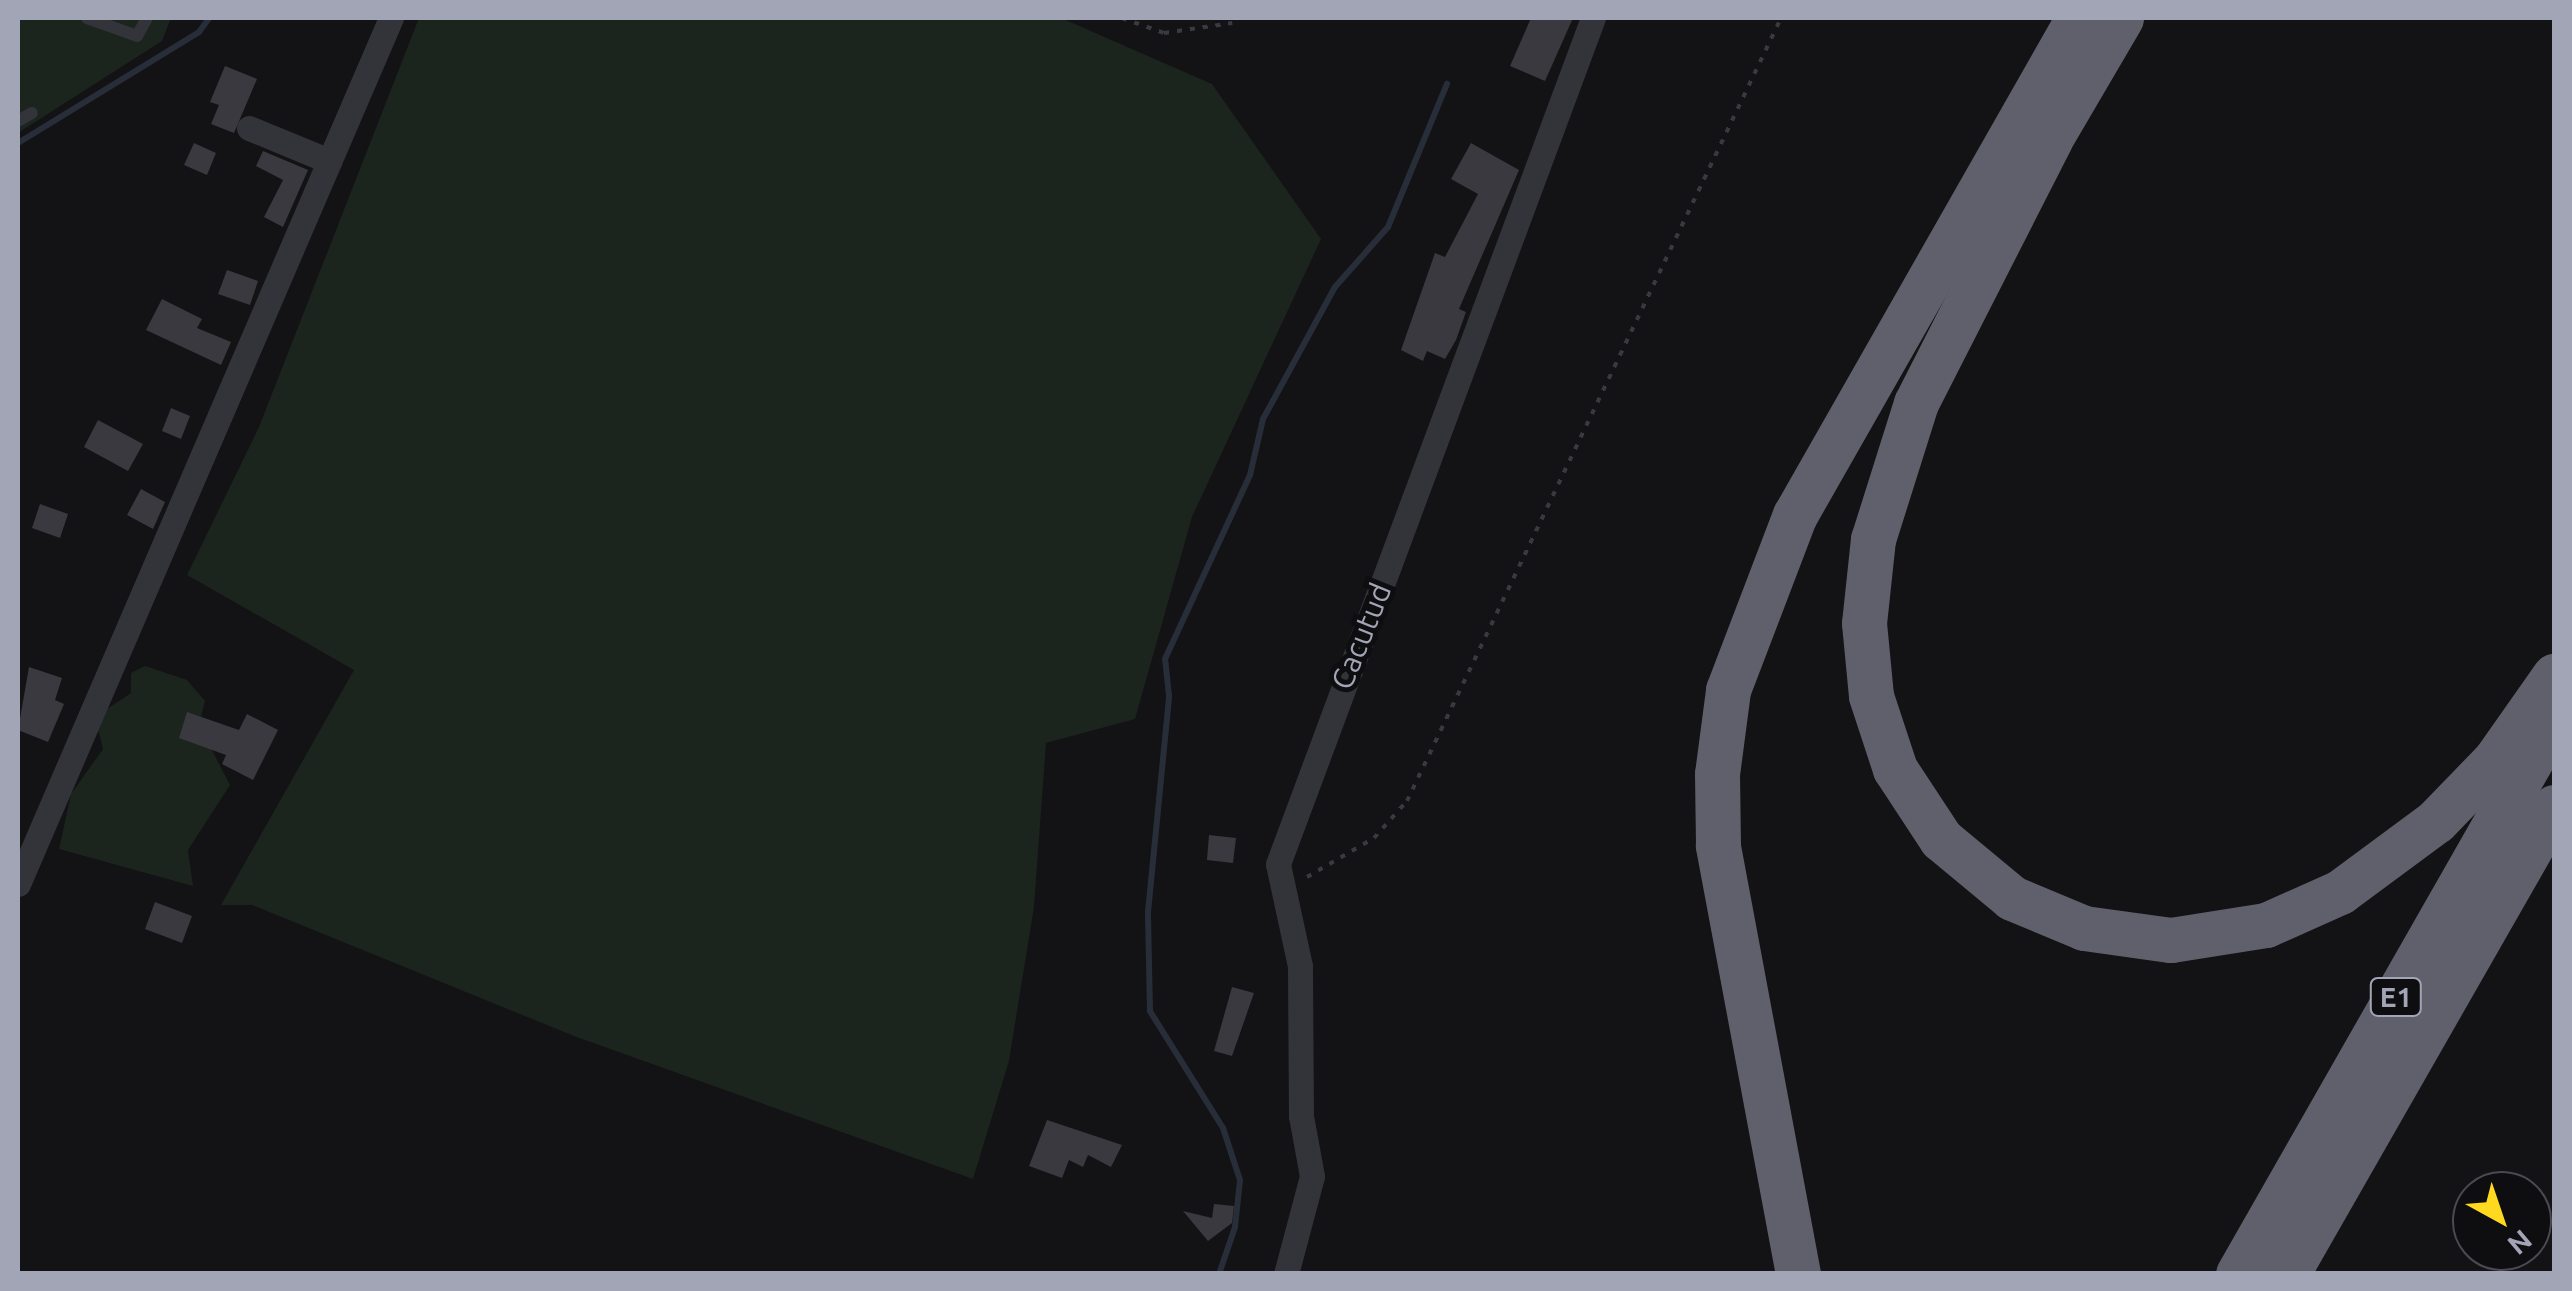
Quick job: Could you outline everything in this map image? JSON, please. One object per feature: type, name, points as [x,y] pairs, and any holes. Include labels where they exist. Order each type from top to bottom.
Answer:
[{"type":"highway","points":[[1798,1274],[1732,947],[1716,774],[1744,632],[1813,482],[2078,18]]},
{"type":"highway","points":[[1732,947],[1750,743],[1792,586],[1845,480],[2121,18]]},
{"type":"highway","points":[[2050,140],[1916,403],[1873,539],[1864,623],[1871,696],[1895,769],[1941,839],[2012,898],[2084,928],[2171,940],[2266,926],[2340,892],[2436,821],[2495,760],[2554,676]]},
{"type":"highway","name":"E1","points":[[2238,1274],[2554,720]]},
{"type":"highway","name":"E1","points":[[2287,1274],[2554,807]]},
{"type":"street","points":[[18,884],[390,18]]},
{"type":"street","name":"Cacutud","points":[[1286,1274],[1312,1176],[1300,1116],[1300,966],[1278,864],[1299,792],[1594,18]]},
{"type":"street","points":[[249,128],[329,160]]},
{"type":"lane","points":[[87,18],[137,36],[148,18]]},
{"type":"lane","points":[[18,122],[32,113]]},
{"type":"path","points":[[1122,18],[1164,33],[1232,24]]},
{"type":"path","points":[[1283,889],[1374,838],[1407,801],[1781,18]]},
{"type":"shaded area","points":[[18,18],[171,18],[162,41],[18,133]]},
{"type":"shaded area","points":[[419,18],[1061,18],[1212,84],[1321,239],[1192,517],[1135,719],[1046,743],[1034,907],[1009,1061],[973,1179],[574,1036],[252,905],[221,905],[354,670],[187,575],[259,427]]},
{"type":"shaded area","points":[[145,666],[187,680],[205,701],[199,725],[230,785],[188,850],[193,886],[59,849],[71,794],[103,749],[95,717],[131,693],[131,673]]},
{"type":"building","points":[[1531,18],[1573,18],[1545,81],[1510,66]]},
{"type":"building","points":[[225,66],[257,79],[234,133],[211,124],[219,105],[210,102]]},
{"type":"building","points":[[194,143],[216,153],[207,175],[184,165]]},
{"type":"building","points":[[1471,143],[1519,170],[1459,309],[1466,312],[1456,340],[1445,359],[1427,351],[1423,361],[1401,350],[1435,253],[1445,257],[1478,194],[1451,179]]},
{"type":"building","points":[[263,151],[308,170],[283,227],[264,217],[283,180],[256,166]]},
{"type":"building","points":[[227,270],[258,281],[250,305],[218,294]]},
{"type":"building","points":[[162,299],[202,319],[197,328],[231,342],[221,365],[146,330]]},
{"type":"building","points":[[171,408],[190,416],[181,439],[162,431]]},
{"type":"building","points":[[98,420],[143,444],[128,471],[84,447]]},
{"type":"building","points":[[141,489],[165,502],[153,529],[127,515]]},
{"type":"building","points":[[40,504],[68,514],[60,538],[32,528]]},
{"type":"building","points":[[29,667],[62,678],[55,700],[64,704],[48,742],[18,730]]},
{"type":"building","points":[[187,712],[239,730],[247,714],[278,730],[253,780],[222,764],[226,755],[179,738]]},
{"type":"building","points":[[1209,835],[1236,838],[1233,863],[1207,860]]},
{"type":"building","points":[[155,902],[192,916],[182,943],[145,929]]},
{"type":"building","points":[[1232,987],[1254,993],[1232,1056],[1214,1051]]},
{"type":"building","points":[[1047,1120],[1122,1145],[1111,1167],[1088,1155],[1083,1167],[1069,1160],[1062,1178],[1029,1166]]},
{"type":"building","points":[[1214,1204],[1234,1206],[1232,1223],[1208,1241],[1183,1211],[1212,1218]]},
{"type":"waterway","points":[[18,143],[199,32],[209,18]]},
{"type":"waterway","points":[[1219,1274],[1235,1227],[1240,1180],[1223,1128],[1150,1011],[1148,912],[1169,696],[1165,659],[1250,475],[1263,419],[1335,287],[1388,227],[1447,84]]}]
